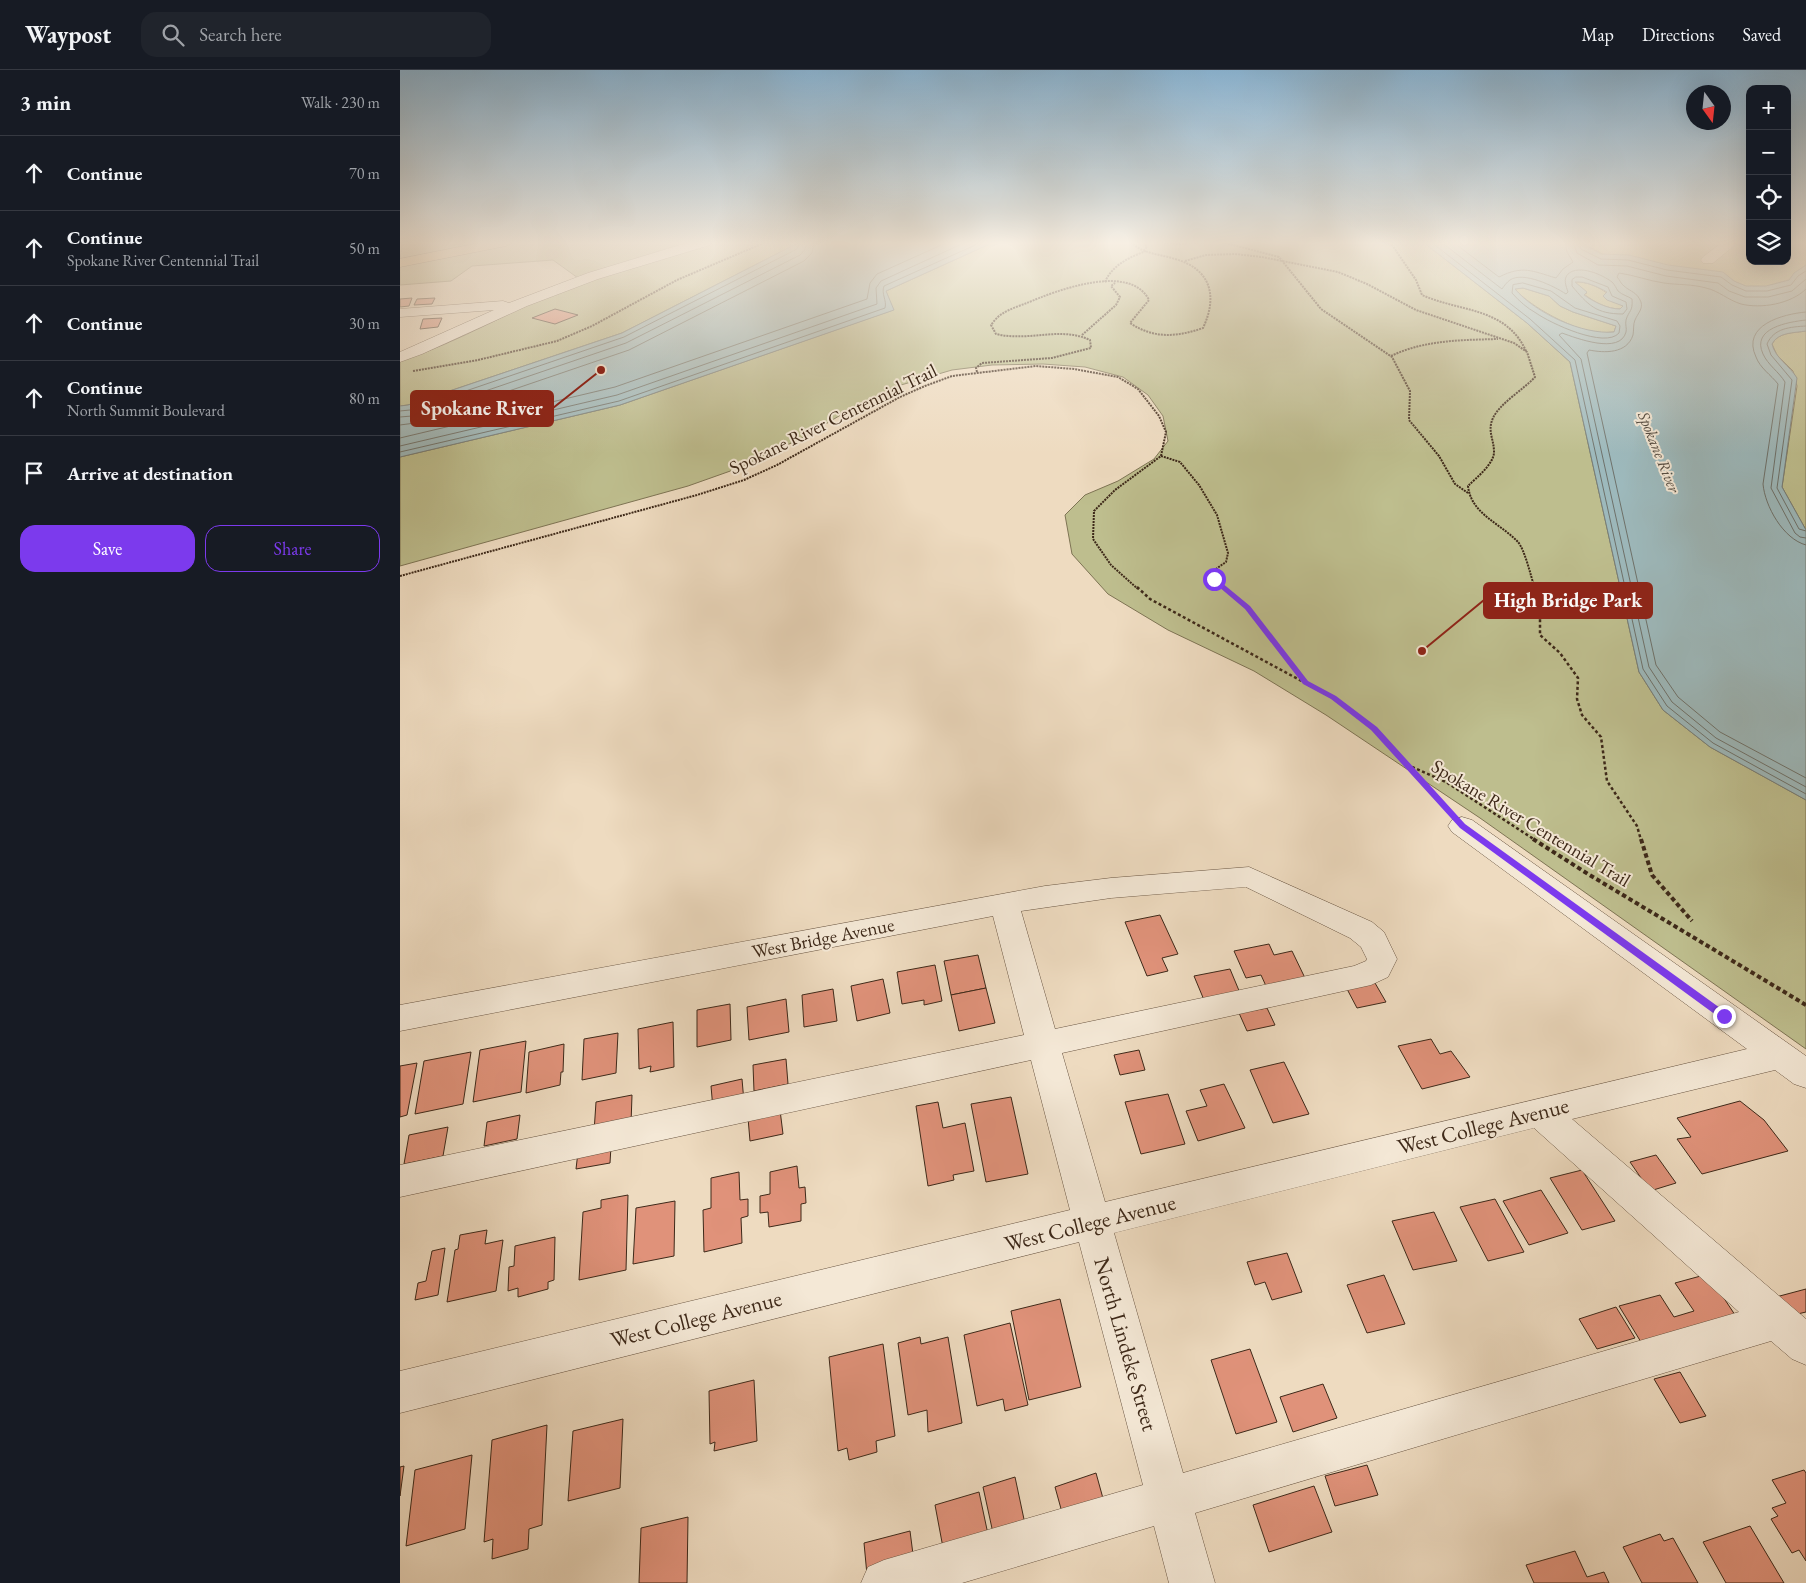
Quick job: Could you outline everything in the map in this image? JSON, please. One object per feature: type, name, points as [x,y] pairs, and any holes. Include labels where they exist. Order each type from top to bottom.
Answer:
[{"type":"street","points":[[401,316],[433,313]]},
{"type":"street","points":[[400,357],[501,313]]},
{"type":"street","points":[[1462,826],[1793,1065]]},
{"type":"street","name":"West Bridge Avenue","points":[[400,1018],[1004,903],[1079,891],[1249,877],[1361,930],[1373,940],[1381,954],[1381,964],[1370,974],[1360,977],[1043,1045]]},
{"type":"street","name":"North Lindeke Street","points":[[1004,903],[1192,1583]]},
{"type":"street","points":[[400,1181],[1043,1045]]},
{"type":"street","name":"West College Avenue","points":[[400,1392],[1540,1112],[1793,1065]]},
{"type":"street","points":[[1540,1112],[1791,1333]]},
{"type":"street","points":[[884,1583],[1170,1500],[1791,1333]]},
{"type":"path","points":[[410,372],[478,360],[556,341],[592,326],[617,313]]},
{"type":"path","points":[[977,372],[976,368],[982,363],[1078,354],[1092,348],[1090,340],[1082,336],[1061,333],[1018,338],[996,334],[991,325],[1004,313]]},
{"type":"path","points":[[1082,336],[1108,313]]},
{"type":"path","points":[[1138,313],[1130,323],[1140,331],[1161,336],[1185,335],[1203,328],[1209,313]]},
{"type":"path","points":[[1326,313],[1391,356],[1400,369],[1410,391],[1408,420],[1440,456],[1455,484],[1468,494],[1480,511],[1519,543],[1540,601],[1540,635],[1560,653],[1578,678],[1577,699],[1582,715],[1601,738],[1607,781],[1636,826],[1652,875],[1692,921]]},
{"type":"path","points":[[1424,313],[1514,343],[1526,352]]},
{"type":"path","points":[[1468,494],[1468,486],[1491,461],[1494,453],[1489,436],[1490,424],[1494,415],[1508,399],[1527,387],[1535,377],[1520,335],[1487,315],[1479,313]]},
{"type":"path","points":[[1391,356],[1400,350],[1417,346],[1474,339],[1501,339]]},
{"type":"path","name":"Spokane River Centennial Trail","points":[[400,576],[697,495],[744,480],[806,450],[900,397],[952,376],[1036,366],[1074,369],[1118,378],[1138,389],[1160,416],[1166,432],[1161,456],[1115,490],[1094,511],[1093,539],[1111,565],[1150,599],[1333,698],[1374,729],[1409,766],[1446,782],[1588,874],[1806,1005]]},
{"type":"path","points":[[1161,456],[1180,462],[1199,485],[1218,515],[1228,554],[1226,562],[1213,571],[1214,579],[1247,608],[1306,683]]},
{"type":"path","points":[[1409,766],[1462,826]]},
{"type":"green space","points":[[511,313],[662,313],[622,333],[408,405],[400,406],[400,361],[466,334]]},
{"type":"green space","points":[[886,313],[1514,313],[1570,362],[1639,672],[1663,710],[1710,747],[1806,800],[1806,1049],[1480,818],[1326,715],[1254,671],[1168,630],[1108,594],[1072,554],[1065,515],[1085,495],[1118,481],[1154,459],[1168,441],[1163,416],[1148,395],[1123,377],[1085,367],[1043,364],[992,365],[952,370],[901,385],[849,410],[804,437],[736,469],[688,486],[400,566],[400,457],[620,405]]},
{"type":"green space","points":[[1546,313],[1575,313],[1616,326],[1614,332],[1598,333],[1565,323]]},
{"type":"green space","points":[[1711,313],[1768,313],[1725,320]]},
{"type":"green space","points":[[1806,331],[1806,530],[1782,487],[1797,386],[1793,371],[1777,355],[1772,344],[1782,335]]},
{"type":"water","points":[[662,313],[886,313],[620,405],[400,457],[400,406],[408,405],[622,333]]},
{"type":"water","points":[[1514,313],[1545,313],[1560,321],[1588,330],[1614,332],[1616,326],[1575,313],[1806,313],[1806,331],[1782,335],[1772,344],[1776,354],[1797,378],[1782,487],[1806,530],[1806,800],[1710,747],[1663,710],[1639,672],[1570,362]]},
{"type":"building","points":[[546,313],[569,313],[578,315],[555,324],[532,318]]},
{"type":"building","points":[[442,318],[438,327],[420,329],[423,319]]},
{"type":"building","points":[[1160,915],[1178,954],[1162,958],[1168,971],[1147,976],[1125,922]]},
{"type":"building","points":[[1269,944],[1274,955],[1292,951],[1305,978],[1266,986],[1261,975],[1246,978],[1234,951]]},
{"type":"building","points":[[978,955],[986,988],[951,995],[944,961]]},
{"type":"building","points":[[935,965],[942,1001],[924,1005],[924,1000],[902,1004],[897,972]]},
{"type":"building","points":[[1230,969],[1240,993],[1204,1000],[1194,976]]},
{"type":"building","points":[[883,979],[890,1013],[857,1021],[851,986]]},
{"type":"building","points":[[1375,983],[1386,1002],[1357,1008],[1347,989]]},
{"type":"building","points":[[986,988],[995,1023],[959,1031],[951,995]]},
{"type":"building","points":[[833,989],[837,1021],[804,1027],[802,995]]},
{"type":"building","points":[[786,999],[789,1032],[749,1040],[747,1007]]},
{"type":"building","points":[[730,1004],[731,1040],[697,1047],[697,1010]]},
{"type":"building","points":[[1267,1008],[1275,1025],[1247,1031],[1239,1013]]},
{"type":"building","points":[[673,1022],[674,1067],[650,1072],[651,1066],[639,1069],[638,1029]]},
{"type":"building","points":[[618,1033],[616,1073],[582,1080],[584,1039]]},
{"type":"building","points":[[1431,1039],[1440,1054],[1451,1051],[1470,1077],[1422,1089],[1398,1046]]},
{"type":"building","points":[[526,1041],[521,1092],[473,1102],[480,1050]]},
{"type":"building","points":[[564,1044],[563,1072],[561,1072],[560,1085],[526,1093],[529,1052]]},
{"type":"building","points":[[1139,1050],[1145,1070],[1120,1075],[1114,1055]]},
{"type":"building","points":[[471,1052],[463,1104],[415,1114],[424,1061]]},
{"type":"building","points":[[786,1059],[788,1084],[754,1091],[753,1065]]},
{"type":"building","points":[[1284,1062],[1309,1114],[1273,1123],[1250,1070]]},
{"type":"building","points":[[417,1063],[407,1115],[400,1117],[400,1066]]},
{"type":"building","points":[[742,1079],[744,1102],[713,1109],[711,1086]]},
{"type":"building","points":[[1224,1084],[1245,1128],[1198,1141],[1186,1111],[1207,1106],[1200,1090]]},
{"type":"building","points":[[1168,1094],[1185,1144],[1141,1154],[1125,1102]]},
{"type":"building","points":[[632,1095],[631,1124],[594,1132],[596,1102]]},
{"type":"building","points":[[1011,1097],[1028,1174],[986,1182],[971,1104]]},
{"type":"building","points":[[1740,1101],[1764,1120],[1788,1151],[1702,1174],[1677,1139],[1691,1137],[1677,1118]]},
{"type":"building","points":[[938,1102],[943,1128],[965,1123],[974,1171],[953,1175],[954,1180],[928,1186],[916,1106]]},
{"type":"building","points":[[780,1110],[783,1134],[750,1141],[748,1118]]},
{"type":"building","points":[[520,1115],[517,1139],[484,1146],[487,1122]]},
{"type":"building","points":[[448,1127],[443,1156],[404,1164],[409,1135]]},
{"type":"building","points":[[611,1146],[610,1163],[576,1169],[578,1152]]},
{"type":"building","points":[[1656,1155],[1676,1183],[1650,1191],[1630,1162]]},
{"type":"building","points":[[797,1166],[799,1188],[805,1187],[806,1203],[801,1204],[801,1221],[769,1227],[768,1212],[760,1213],[760,1196],[770,1194],[770,1172]]},
{"type":"building","points":[[1582,1170],[1615,1221],[1582,1230],[1550,1178]]},
{"type":"building","points":[[739,1172],[740,1200],[748,1199],[748,1216],[741,1218],[742,1243],[704,1252],[703,1210],[711,1208],[711,1178]]},
{"type":"building","points":[[1541,1190],[1568,1233],[1529,1245],[1503,1201]]},
{"type":"building","points":[[628,1195],[626,1270],[579,1280],[583,1212],[601,1208],[601,1200]]},
{"type":"building","points":[[1495,1199],[1524,1252],[1488,1261],[1460,1207]]},
{"type":"building","points":[[675,1201],[674,1256],[633,1264],[636,1208]]},
{"type":"building","points":[[1434,1212],[1457,1261],[1413,1270],[1392,1221]]},
{"type":"building","points":[[487,1230],[485,1244],[503,1240],[496,1291],[447,1302],[455,1250],[458,1249],[460,1235]]},
{"type":"building","points":[[555,1237],[554,1280],[548,1282],[548,1289],[518,1297],[518,1288],[508,1291],[509,1267],[514,1266],[515,1246]]},
{"type":"building","points":[[445,1248],[438,1295],[415,1300],[418,1283],[426,1281],[432,1251]]},
{"type":"building","points":[[1287,1253],[1302,1292],[1272,1300],[1265,1282],[1255,1285],[1247,1262]]},
{"type":"building","points":[[1708,1274],[1739,1321],[1644,1347],[1619,1306],[1660,1295],[1674,1317],[1694,1311],[1675,1283]]},
{"type":"building","points":[[1384,1275],[1405,1324],[1367,1333],[1347,1285]]},
{"type":"building","points":[[1806,1289],[1806,1312],[1789,1316],[1776,1297]]},
{"type":"building","points":[[1060,1299],[1081,1387],[1029,1400],[1011,1311]]},
{"type":"building","points":[[1616,1307],[1635,1338],[1597,1349],[1579,1319]]},
{"type":"building","points":[[1010,1323],[1028,1405],[1005,1411],[1003,1399],[977,1406],[964,1335]]},
{"type":"building","points":[[920,1337],[921,1344],[948,1337],[962,1423],[928,1432],[927,1410],[908,1415],[898,1343]]},
{"type":"building","points":[[883,1344],[895,1436],[876,1441],[877,1452],[849,1460],[847,1448],[838,1451],[829,1357]]},
{"type":"building","points":[[1250,1349],[1277,1422],[1236,1434],[1211,1360]]},
{"type":"building","points":[[1680,1372],[1706,1416],[1680,1423],[1654,1379]]},
{"type":"building","points":[[754,1380],[757,1441],[714,1451],[715,1442],[710,1444],[709,1391]]},
{"type":"building","points":[[1323,1384],[1337,1418],[1293,1432],[1280,1397]]},
{"type":"building","points":[[623,1419],[620,1488],[568,1501],[573,1431]]},
{"type":"building","points":[[547,1425],[542,1525],[529,1529],[528,1549],[492,1559],[493,1539],[484,1542],[492,1440]]},
{"type":"building","points":[[472,1455],[465,1529],[406,1546],[415,1470]]},
{"type":"building","points":[[1367,1465],[1378,1495],[1335,1506],[1325,1476]]},
{"type":"building","points":[[404,1466],[400,1496],[400,1467]]},
{"type":"building","points":[[1804,1470],[1806,1473],[1806,1561],[1799,1550],[1792,1553],[1771,1519],[1778,1516],[1772,1508],[1786,1503],[1772,1480]]},
{"type":"building","points":[[1096,1473],[1104,1502],[1063,1516],[1055,1487]]},
{"type":"building","points":[[1015,1477],[1025,1524],[993,1533],[983,1487]]},
{"type":"building","points":[[1314,1486],[1332,1532],[1269,1552],[1253,1505]]},
{"type":"building","points":[[979,1492],[989,1539],[944,1553],[935,1505]]},
{"type":"building","points":[[688,1517],[687,1583],[639,1583],[641,1528]]},
{"type":"building","points":[[1750,1526],[1784,1583],[1726,1583],[1703,1542]]},
{"type":"building","points":[[910,1531],[914,1562],[867,1575],[864,1543]]},
{"type":"building","points":[[1660,1534],[1664,1541],[1673,1538],[1698,1583],[1642,1583],[1623,1547]]},
{"type":"building","points":[[1575,1551],[1587,1577],[1604,1572],[1609,1583],[1534,1583],[1526,1565]]},
{"type":"place","name":"Spokane River","points":[[601,370]]},
{"type":"place","name":"High Bridge Park","points":[[1422,651]]},
{"type":"route","points":[[1214,579],[1247,608],[1306,683],[1333,698],[1374,729],[1462,826],[1724,1016]]}]
